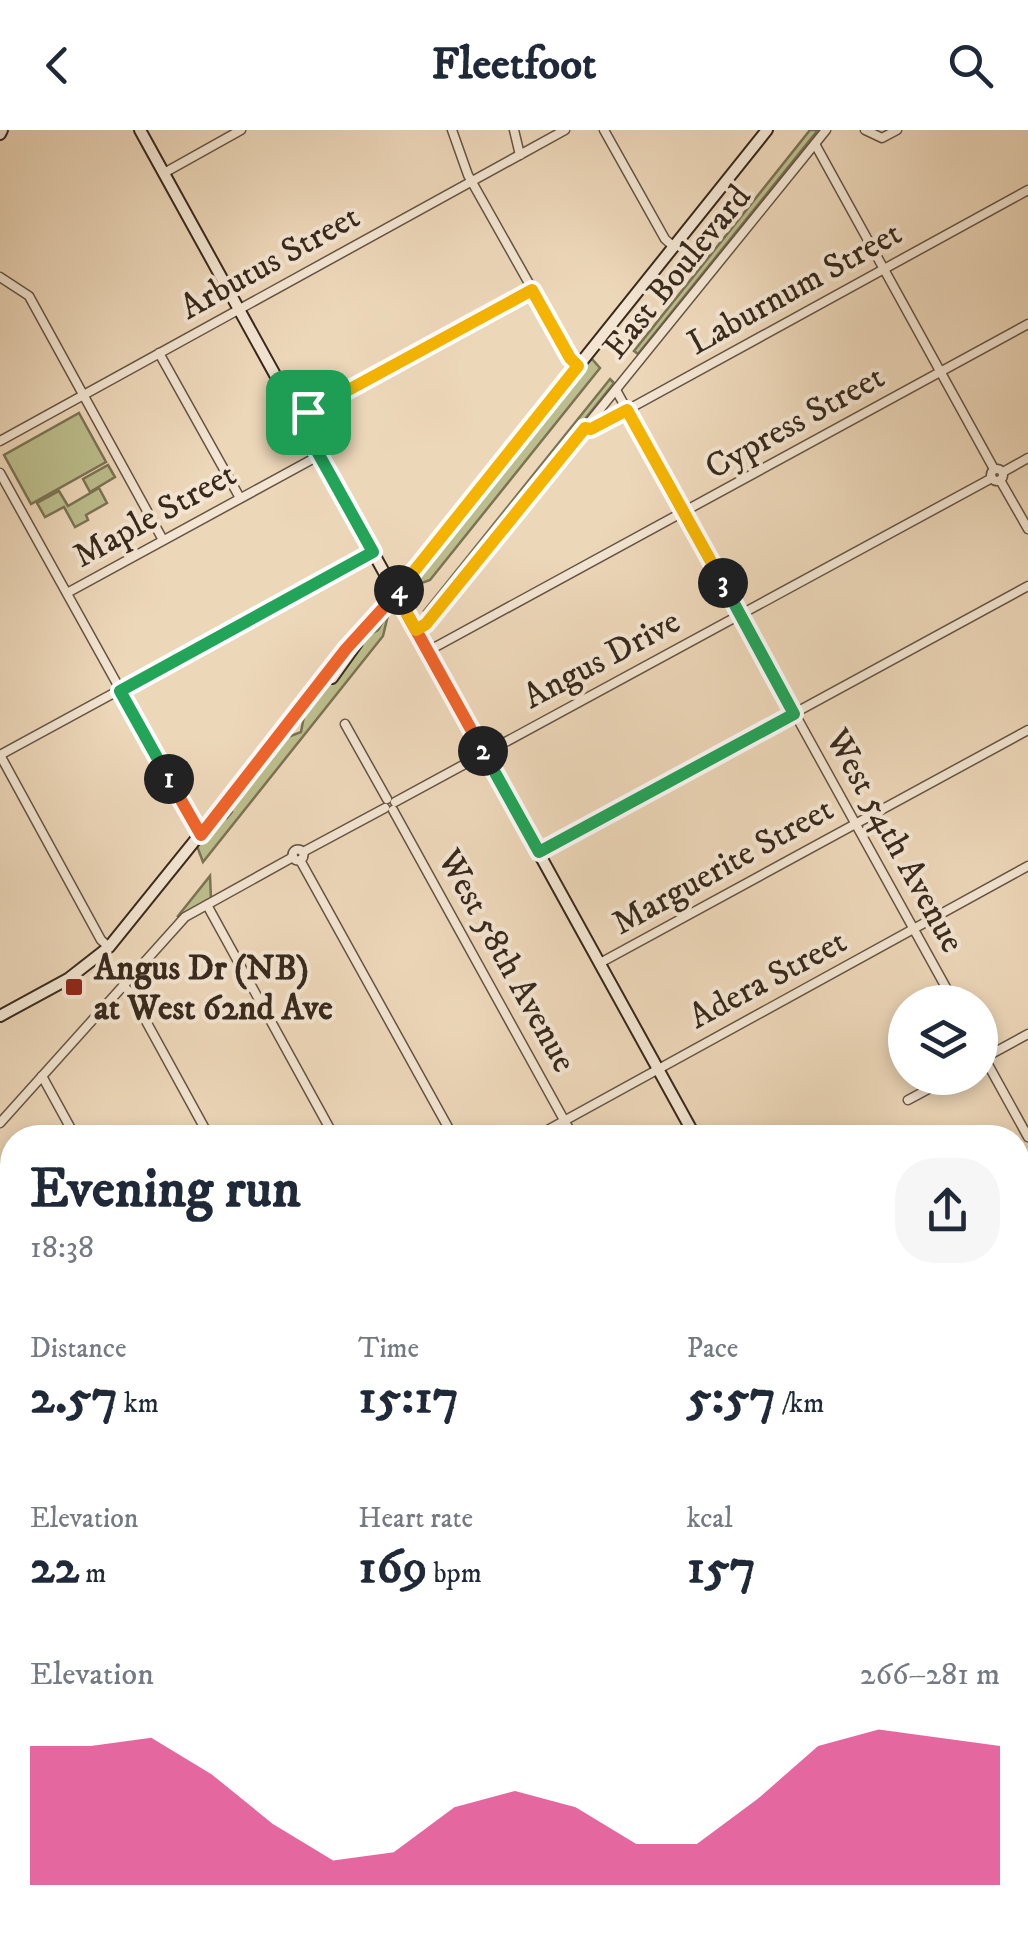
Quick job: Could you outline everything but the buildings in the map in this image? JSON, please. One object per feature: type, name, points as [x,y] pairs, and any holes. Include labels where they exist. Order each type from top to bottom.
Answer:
[{"type":"street","points":[[140,130],[689,1125]]},
{"type":"street","points":[[164,173],[242,130]]},
{"type":"street","points":[[452,130],[472,182],[578,366]]},
{"type":"street","points":[[514,130],[520,155]]},
{"type":"street","name":"Arbutus Street","points":[[0,441],[565,130]]},
{"type":"street","points":[[604,130],[665,239],[674,247]]},
{"type":"street","points":[[1,1001],[4,1014],[81,970],[109,946],[768,130]]},
{"type":"street","name":"East Boulevard","points":[[416,630],[426,624],[478,562],[826,130]]},
{"type":"street","points":[[866,130],[882,138],[897,130]]},
{"type":"street","points":[[814,144],[1028,529]]},
{"type":"street","name":"Laburnum Street","points":[[585,428],[591,429],[627,410],[1028,190]]},
{"type":"street","points":[[0,278],[29,296],[162,540]]},
{"type":"street","points":[[298,417],[532,290]]},
{"type":"street","name":"Cypress Street","points":[[428,651],[1028,324]]},
{"type":"street","points":[[160,353],[240,498]]},
{"type":"street","name":"West 54th Avenue","points":[[616,390],[945,985]]},
{"type":"street","name":"Maple Street","points":[[67,594],[320,455]]},
{"type":"street","name":"Angus Drive","points":[[207,905],[1028,458]]},
{"type":"street","points":[[0,473],[201,835]]},
{"type":"street","points":[[109,946],[102,940],[0,755],[373,552]]},
{"type":"street","points":[[539,852],[1028,586]]},
{"type":"street","name":"West 58th Avenue","points":[[345,724],[567,1125]]},
{"type":"street","name":"Marguerite Street","points":[[600,963],[1028,730]]},
{"type":"street","points":[[298,856],[447,1125]]},
{"type":"street","name":"Adera Street","points":[[555,1125],[1028,866]]},
{"type":"street","points":[[0,1123],[185,917],[207,905],[328,1125]]},
{"type":"street","points":[[123,986],[130,992],[203,1125]]},
{"type":"street","points":[[998,1048],[1028,1034]]},
{"type":"street","points":[[42,1076],[69,1125]]},
{"type":"street","points":[[998,1085],[1021,1125]]},
{"type":"street","points":[[908,1100],[917,1095]]},
{"type":"green space","points":[[810,130],[818,130],[638,354],[634,351]]},
{"type":"green space","points":[[592,359],[600,368],[430,580],[411,587],[580,369]]},
{"type":"green space","points":[[610,379],[614,383],[428,614],[424,611]]},
{"type":"green space","points":[[79,413],[106,462],[31,504],[4,455]]},
{"type":"green space","points":[[108,465],[115,477],[90,492],[83,479]]},
{"type":"green space","points":[[99,488],[107,503],[75,527],[64,507],[45,517],[37,503],[59,491],[68,506]]},
{"type":"green space","points":[[389,611],[383,636],[203,862],[197,846],[227,818],[230,809],[288,737],[301,732],[304,716],[369,635],[378,630]]},
{"type":"green space","points":[[210,876],[211,899],[178,916]]},
{"type":"place","name":"Angus Dr (NB) at West 62nd Ave","points":[[74,987]]},
{"type":"route","points":[[308,412],[298,417],[373,552],[120,691],[201,835],[346,649],[396,594],[539,852],[794,714],[627,410],[591,429],[585,428],[426,624],[416,630],[396,594],[578,366],[532,290],[308,412]]}]
